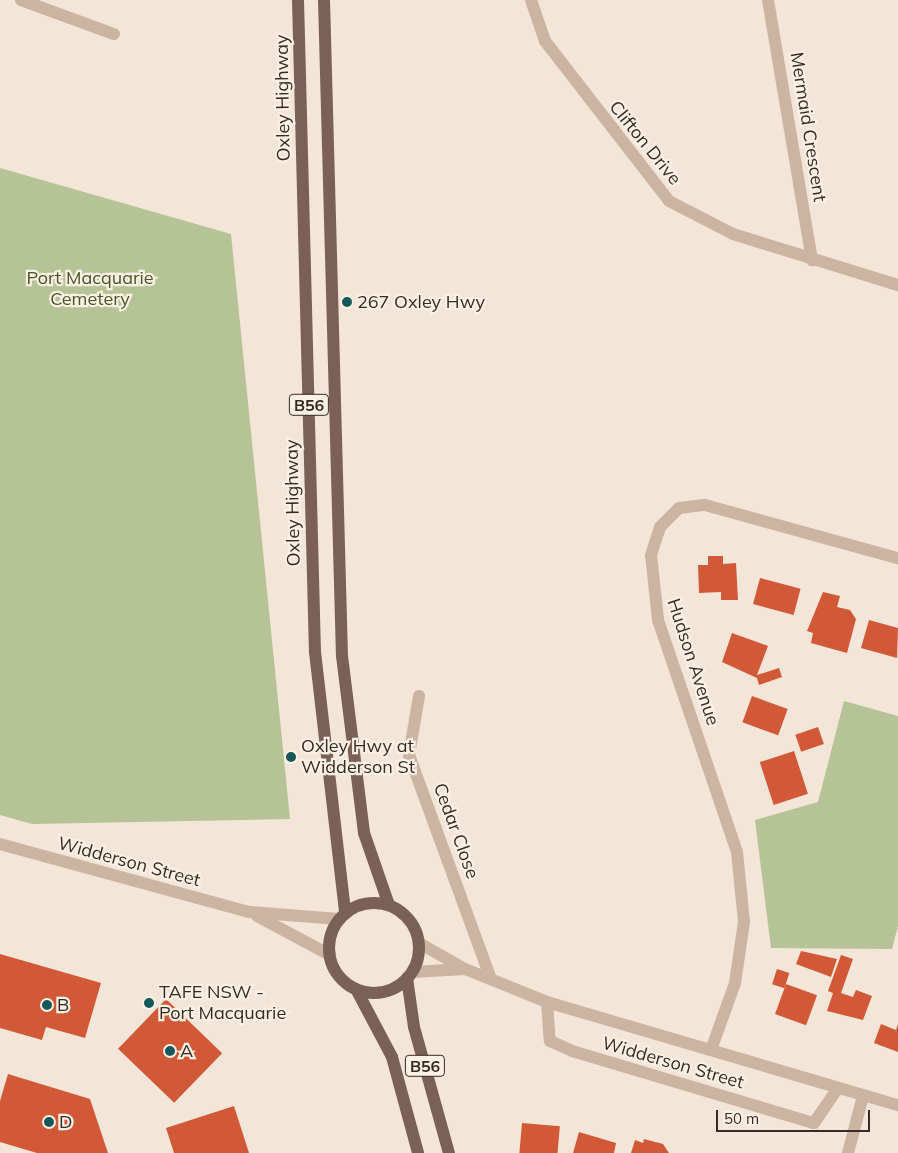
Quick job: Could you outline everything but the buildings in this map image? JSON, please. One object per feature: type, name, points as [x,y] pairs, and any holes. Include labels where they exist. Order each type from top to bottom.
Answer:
[{"type":"main road","name":"Oxley Highway","points":[[298,0],[315,652],[342,916]]},
{"type":"main road","name":"B56","points":[[324,0],[342,656],[364,833],[389,905]]},
{"type":"main road","points":[[330,955],[329,942],[342,916],[359,905],[389,905],[410,919],[419,943]]},
{"type":"main road","name":"B56","points":[[419,943],[410,975],[414,1026],[449,1153]]},
{"type":"main road","name":"B56","points":[[330,955],[344,981],[356,989],[392,1057],[418,1153]]},
{"type":"main road","points":[[356,989],[383,992],[410,975]]},
{"type":"street","points":[[21,0],[114,34]]},
{"type":"street","name":"Clifton Drive","points":[[531,0],[545,42],[669,201],[706,224],[812,260],[898,285]]},
{"type":"street","name":"Mermaid Crescent","points":[[768,0],[812,260]]},
{"type":"street","name":"Hudson Avenue","points":[[710,1050],[735,983],[744,922],[736,852],[658,620],[651,556],[660,527],[679,508],[705,505],[898,558]]},
{"type":"street","name":"Cedar Close","points":[[419,696],[409,755],[490,976]]},
{"type":"street","name":"Widderson Street","points":[[0,844],[249,912],[330,955]]},
{"type":"street","name":"Widderson Street","points":[[249,912],[342,916]]},
{"type":"street","name":"Widderson Street","points":[[419,943],[465,969],[490,976],[547,1002],[898,1105]]},
{"type":"street","name":"Widderson Street","points":[[410,975],[465,969]]},
{"type":"street","name":"Widderson Street","points":[[547,1002],[550,1041],[572,1052],[814,1123],[838,1088]]},
{"type":"street","points":[[848,1153],[864,1096]]},
{"type":"green space","name":"Port Macquarie Cemetery","points":[[0,168],[231,234],[290,819],[32,824],[0,815]]},
{"type":"green space","points":[[844,701],[898,716],[898,926],[892,949],[771,948],[755,820],[818,802]]},
{"type":"place","name":"267 Oxley Hwy","points":[[347,302]]},
{"type":"place","name":"Oxley Hwy at Widderson St","points":[[291,757]]},
{"type":"place","name":"TAFE NSW - Port Macquarie","points":[[149,1003]]},
{"type":"place","name":"B","points":[[47,1005]]},
{"type":"place","name":"A","points":[[170,1051]]},
{"type":"place","name":"D","points":[[49,1122]]}]
